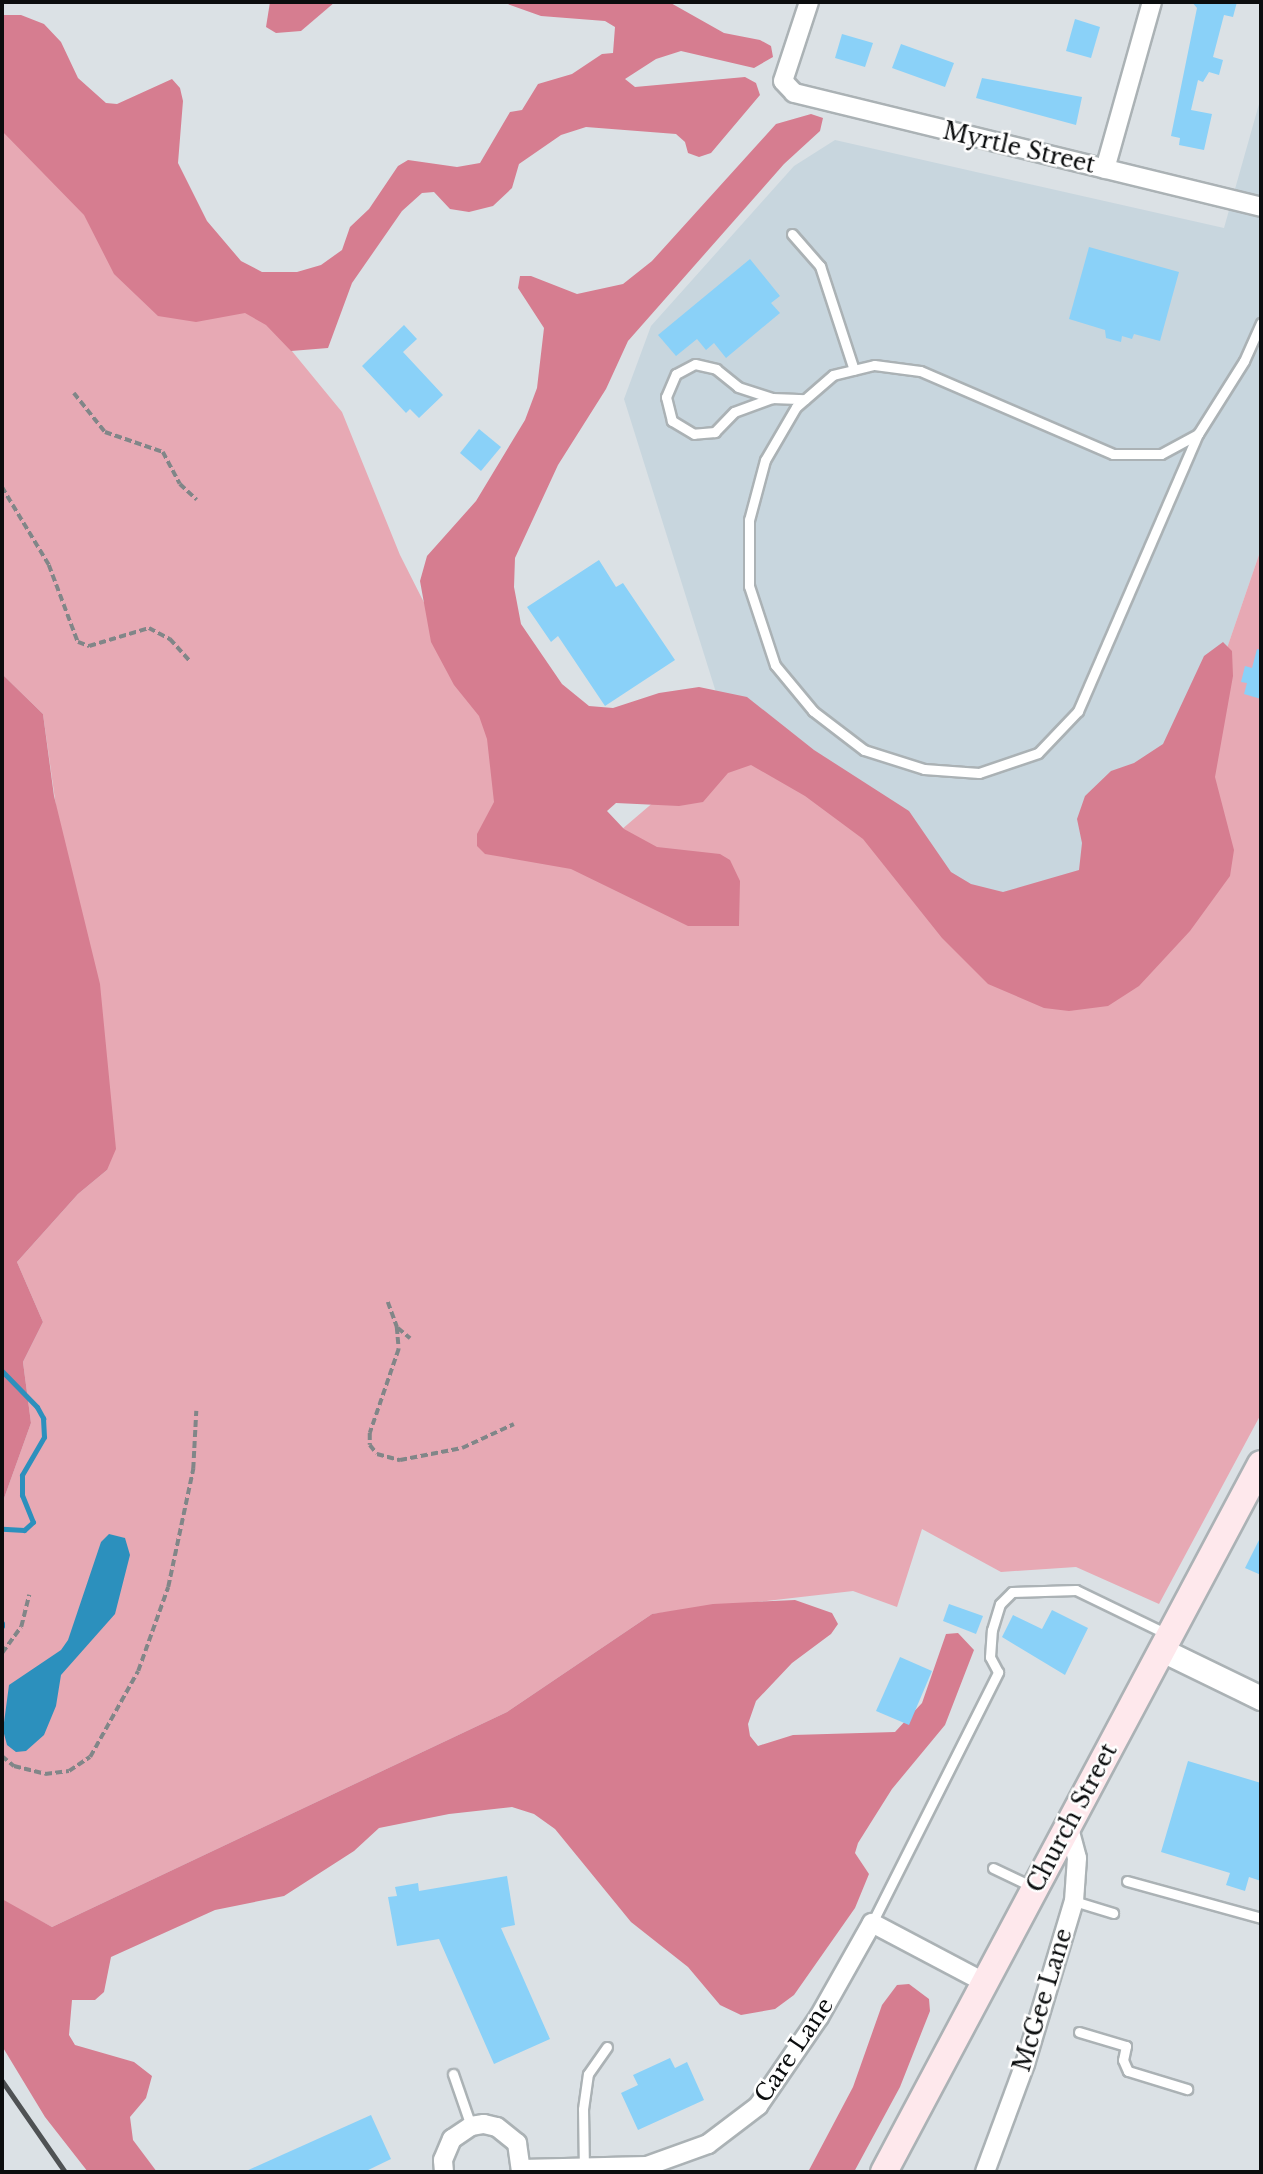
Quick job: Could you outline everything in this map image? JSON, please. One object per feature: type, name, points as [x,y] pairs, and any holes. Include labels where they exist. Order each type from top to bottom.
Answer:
[{"type":"main road","name":"Church Street","points":[[884,2172],[1261,1464]]},
{"type":"street","name":"Myrtle Street","points":[[809,2],[783,81],[794,93],[1261,208]]},
{"type":"street","points":[[1105,169],[1152,2]]},
{"type":"street","points":[[1166,1643],[1261,1698]]},
{"type":"street","name":"McGee Lane","points":[[985,2172],[1024,2064],[1074,1901],[1077,1858],[1068,1825]]},
{"type":"street","points":[[872,1923],[984,1982]]},
{"type":"street","name":"Care Lane","points":[[471,2126],[484,2124],[509,2133],[522,2156],[522,2171],[584,2171],[647,2166],[708,2144],[758,2106],[819,2017],[872,1923]]},
{"type":"street","points":[[444,2172],[443,2160],[452,2139],[471,2126]]},
{"type":"lane","points":[[792,234],[820,266],[853,370]]},
{"type":"lane","points":[[1198,434],[1161,454],[1113,454],[920,371],[874,365],[833,375],[805,399],[765,460],[749,520],[749,586],[775,665],[813,711],[864,750],[924,769],[979,773],[1038,753],[1077,712],[1198,434],[1244,361],[1261,323]]},
{"type":"lane","points":[[772,398],[734,412],[715,432],[694,434],[672,421],[666,397],[676,374],[695,363],[716,369],[738,387],[772,398],[805,399]]},
{"type":"lane","points":[[872,1923],[945,1783],[998,1672],[990,1657],[992,1630],[1000,1604],[1012,1592],[1076,1590],[1166,1643]]},
{"type":"lane","points":[[993,1868],[1035,1888]]},
{"type":"lane","points":[[1127,1881],[1261,1919]]},
{"type":"lane","points":[[1074,1901],[1113,1913]]},
{"type":"lane","points":[[1079,2032],[1126,2046],[1123,2060],[1128,2071],[1187,2089]]},
{"type":"lane","points":[[584,2171],[588,2074],[607,2047]]},
{"type":"lane","points":[[453,2074],[471,2126]]},
{"type":"path","points":[[74,393],[106,432],[163,452],[180,484],[197,500]]},
{"type":"path","points":[[2,486],[49,565],[78,642],[89,646],[149,628],[170,639],[190,661]]},
{"type":"path","points":[[388,1302],[397,1326],[399,1349],[393,1378],[370,1433],[370,1445],[377,1454],[400,1460],[462,1448],[514,1424]]},
{"type":"path","points":[[397,1326],[410,1338]]},
{"type":"path","points":[[2,1756],[14,1766],[45,1774],[81,1767],[96,1747],[138,1671],[167,1587],[193,1469],[196,1411]]},
{"type":"path","points":[[2,1653],[21,1627],[29,1595]]},
{"type":"shaded area","points":[[270,2],[335,2],[301,31],[276,33],[266,27]]},
{"type":"shaded area","points":[[502,2],[669,2],[724,33],[760,40],[771,46],[773,57],[754,68],[681,51],[656,59],[625,79],[635,87],[745,77],[756,83],[760,95],[711,153],[699,157],[688,153],[685,142],[676,134],[586,127],[561,135],[519,164],[512,188],[493,206],[469,212],[450,209],[434,192],[422,193],[402,211],[352,283],[328,348],[291,351],[266,325],[245,313],[196,322],[158,316],[114,274],[84,215],[2,131],[2,15],[21,15],[44,24],[61,42],[78,78],[106,103],[117,104],[172,79],[180,88],[183,101],[178,163],[207,221],[241,261],[262,272],[297,272],[321,265],[342,250],[350,227],[369,209],[398,166],[408,160],[457,167],[480,163],[510,112],[522,110],[538,84],[572,74],[602,54],[613,53],[615,27],[605,21],[541,16]]},
{"type":"shaded area","points":[[2,85],[259,311],[342,412],[400,555],[448,650],[621,830],[730,737],[1024,933],[1180,785],[1261,549],[1261,1414],[1159,1604],[1076,1567],[1001,1572],[922,1529],[897,1607],[853,1591],[652,1614],[507,1712],[52,1927],[3,1901],[2,1504],[31,1423],[23,1362],[43,1322],[17,1262],[78,1194],[107,1170],[43,714],[2,674]]},
{"type":"shaded area","points":[[1261,97],[1261,549],[1180,785],[1024,933],[730,737],[624,399],[651,326],[794,166],[835,140],[1224,228]]},
{"type":"shaded area","points":[[811,114],[823,118],[820,131],[784,164],[628,341],[606,389],[558,465],[515,558],[514,587],[521,624],[562,684],[589,706],[613,708],[659,693],[699,687],[747,697],[814,750],[909,811],[951,872],[971,884],[1003,892],[1079,870],[1082,843],[1077,819],[1085,796],[1111,771],[1134,763],[1163,744],[1204,656],[1223,642],[1232,651],[1233,676],[1215,777],[1234,850],[1230,876],[1190,931],[1139,986],[1108,1006],[1069,1011],[1044,1008],[988,984],[942,938],[863,839],[805,796],[751,765],[728,773],[703,802],[679,806],[616,803],[607,811],[624,829],[657,847],[720,854],[730,860],[740,881],[739,926],[688,926],[571,869],[485,854],[477,846],[477,834],[494,802],[487,739],[479,716],[454,685],[431,642],[420,581],[427,556],[476,501],[525,420],[537,388],[544,328],[518,288],[520,276],[531,276],[577,294],[623,284],[652,261],[776,124]]},
{"type":"shaded area","points":[[2,674],[43,714],[54,796],[100,984],[116,1149],[107,1170],[78,1194],[17,1262],[43,1322],[23,1362],[31,1423],[2,1504]]},
{"type":"shaded area","points":[[795,1600],[832,1613],[838,1624],[831,1634],[792,1663],[756,1701],[748,1724],[750,1736],[758,1746],[793,1735],[895,1732],[922,1703],[946,1634],[958,1633],[974,1650],[945,1725],[892,1789],[858,1843],[855,1853],[869,1874],[855,1908],[794,1995],[775,2009],[741,2015],[720,2005],[688,1967],[631,1922],[555,1829],[534,1814],[512,1807],[449,1814],[379,1828],[354,1851],[284,1896],[215,1910],[111,1957],[104,1992],[95,2000],[72,2000],[69,2035],[75,2045],[134,2062],[152,2076],[146,2098],[130,2117],[133,2140],[157,2172],[88,2172],[45,2117],[2,2046],[2,1899],[52,1927],[507,1712],[652,1614],[713,1604]]},
{"type":"shaded area","points":[[909,1984],[929,1999],[930,2011],[900,2087],[854,2172],[808,2172],[853,2087],[882,2005],[897,1985]]},
{"type":"water","points":[[109,1534],[125,1538],[130,1555],[115,1614],[61,1675],[56,1706],[44,1735],[26,1751],[16,1752],[7,1745],[3,1730],[9,1685],[61,1650],[68,1640],[101,1542]]},
{"type":"building","points":[[1192,2],[1237,2],[1233,17],[1224,15],[1213,57],[1223,60],[1219,75],[1209,72],[1203,82],[1198,80],[1191,110],[1212,114],[1204,150],[1179,145],[1180,138],[1171,136],[1197,8]]},
{"type":"building","points":[[1075,19],[1100,27],[1091,58],[1066,51]]},
{"type":"building","points":[[842,34],[873,43],[865,67],[835,58]]},
{"type":"building","points":[[901,44],[954,63],[945,87],[892,68]]},
{"type":"building","points":[[982,78],[1082,97],[1076,125],[976,98]]},
{"type":"building","points":[[1089,247],[1179,272],[1160,341],[1134,334],[1132,339],[1122,336],[1121,342],[1106,338],[1105,330],[1069,319]]},
{"type":"building","points":[[750,259],[780,296],[771,303],[780,313],[726,358],[714,343],[706,350],[697,339],[676,356],[658,335]]},
{"type":"building","points":[[404,325],[417,339],[403,352],[443,395],[419,418],[410,409],[406,413],[362,366]]},
{"type":"building","points":[[479,429],[501,447],[481,471],[460,453]]},
{"type":"building","points":[[599,560],[616,587],[623,583],[675,660],[605,706],[558,636],[551,642],[527,607]]},
{"type":"building","points":[[1257,649],[1261,650],[1261,699],[1244,694],[1247,683],[1241,682],[1245,666],[1252,668]]},
{"type":"building","points":[[1261,1536],[1261,1575],[1245,1568]]},
{"type":"building","points":[[949,1604],[983,1616],[976,1634],[943,1621]]},
{"type":"building","points":[[1052,1610],[1088,1628],[1065,1675],[1002,1637],[1013,1615],[1042,1629]]},
{"type":"building","points":[[900,1657],[932,1671],[909,1725],[876,1711]]},
{"type":"building","points":[[1188,1761],[1261,1783],[1261,1881],[1249,1877],[1245,1891],[1226,1885],[1230,1873],[1161,1852]]},
{"type":"building","points":[[507,1876],[515,1925],[501,1928],[550,2039],[494,2064],[439,1939],[397,1946],[388,1897],[397,1896],[395,1887],[418,1883],[419,1891]]},
{"type":"building","points":[[670,2058],[675,2068],[687,2062],[704,2100],[638,2130],[621,2093],[638,2085],[633,2075]]},
{"type":"building","points":[[371,2115],[391,2159],[364,2172],[244,2172]]},
{"type":"waterway","points":[[2,1371],[37,1407],[43,1418],[44,1437],[22,1475],[22,1495],[33,1522],[24,1530],[2,1529]]},
{"type":"railway","points":[[2,2081],[65,2172]]}]
